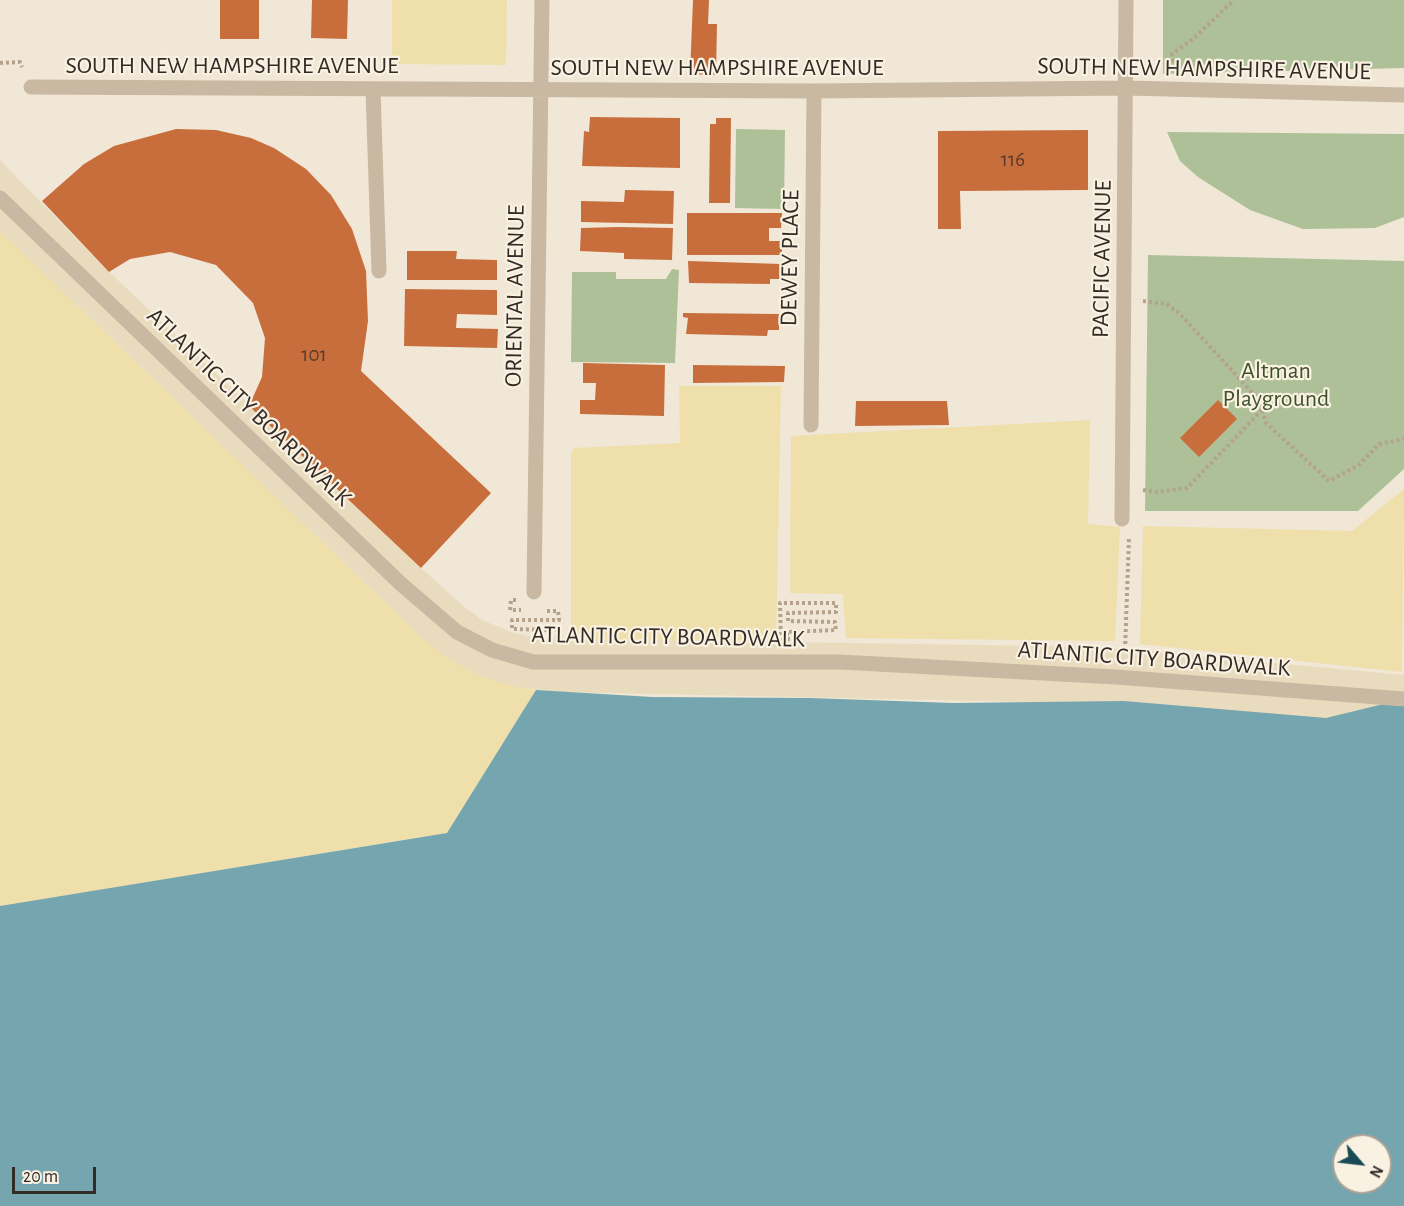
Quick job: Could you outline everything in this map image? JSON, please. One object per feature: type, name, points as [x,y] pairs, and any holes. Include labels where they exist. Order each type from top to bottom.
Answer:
[{"type":"street","name":"ORIENTAL AVENUE","points":[[528,596],[542,0]]},
{"type":"street","name":"PACIFIC AVENUE","points":[[1122,519],[1126,0]]},
{"type":"street","name":"SOUTH NEW HAMPSHIRE AVENUE","points":[[31,87],[814,92],[1126,88],[1404,95]]},
{"type":"street","points":[[373,90],[379,270]]},
{"type":"street","name":"DEWEY PLACE","points":[[811,425],[814,92]]},
{"type":"street","name":"ATLANTIC CITY BOARDWALK","points":[[0,198],[401,584],[457,632],[492,650],[533,662],[840,662],[1116,677],[1404,699]]},
{"type":"path","points":[[1174,89],[1172,54],[1193,39],[1234,0]]},
{"type":"path","points":[[1124,299],[1167,304],[1180,314],[1258,400],[1266,423],[1329,481],[1359,465],[1378,444],[1404,439]]},
{"type":"path","points":[[1122,486],[1157,492],[1187,488],[1262,410]]},
{"type":"path","points":[[1122,519],[1129,534],[1125,650]]},
{"type":"path","points":[[522,610],[510,610],[511,600],[528,596]]},
{"type":"path","points":[[780,662],[780,603],[836,603],[836,612],[788,613],[788,621],[835,622],[836,630],[787,632],[788,639],[799,639]]},
{"type":"path","points":[[546,611],[558,611],[559,620],[512,620],[512,629],[557,630],[559,663]]},
{"type":"green space","points":[[1163,0],[1404,0],[1404,68],[1163,74]]},
{"type":"green space","points":[[736,129],[785,130],[784,209],[735,208]]},
{"type":"green space","points":[[1167,132],[1404,134],[1404,217],[1375,228],[1303,229],[1250,210],[1198,177],[1180,161]]},
{"type":"green space","name":"Altman Playground","points":[[1148,255],[1404,261],[1404,469],[1358,511],[1145,511]]},
{"type":"green space","points":[[672,269],[679,270],[675,363],[571,362],[572,272],[616,272],[616,279],[666,279]]},
{"type":"sand","points":[[392,0],[507,0],[506,65],[392,64]]},
{"type":"sand","points":[[0,231],[425,641],[515,687],[536,690],[447,833],[0,906]]},
{"type":"sand","points":[[679,386],[781,386],[776,641],[571,639],[571,454],[574,448],[680,443]]},
{"type":"sand","points":[[1090,420],[1088,524],[1120,527],[1115,641],[846,638],[843,594],[790,593],[791,436]]},
{"type":"sand","points":[[1404,489],[1402,672],[1140,644],[1143,526],[1352,531]]},
{"type":"shaded area","points":[[0,160],[102,265],[421,568],[468,610],[484,621],[514,633],[538,638],[1101,647],[1404,675],[1404,729],[1129,704],[556,692],[515,687],[483,677],[451,660],[425,641],[0,231]]},
{"type":"water","points":[[536,690],[652,697],[810,698],[953,703],[1124,701],[1326,718],[1404,699],[1404,1206],[0,1206],[0,906],[447,833]]},
{"type":"building","points":[[220,0],[259,0],[259,39],[220,39]]},
{"type":"building","points":[[312,0],[348,0],[347,39],[311,38]]},
{"type":"building","points":[[693,0],[709,0],[708,24],[717,24],[716,75],[690,74]]},
{"type":"building","points":[[590,117],[680,118],[680,168],[582,166],[584,131],[589,132]]},
{"type":"building","points":[[716,118],[731,118],[730,203],[709,203],[710,124],[716,124]]},
{"type":"building","points":[[176,129],[216,130],[251,138],[274,148],[306,169],[331,195],[352,229],[366,271],[368,321],[361,371],[491,493],[421,568],[249,406],[262,377],[265,338],[253,303],[216,265],[170,252],[130,259],[109,272],[42,201],[84,164],[114,146]]},
{"type":"building","points":[[1088,130],[1088,190],[960,191],[961,229],[938,229],[938,131]]},
{"type":"building","points":[[625,190],[674,191],[673,224],[581,222],[581,201],[624,202]]},
{"type":"building","points":[[687,213],[782,213],[781,228],[769,228],[769,241],[782,241],[782,255],[687,255]]},
{"type":"building","points":[[581,228],[673,228],[672,260],[624,259],[624,253],[580,251]]},
{"type":"building","points":[[407,251],[457,251],[456,259],[497,260],[497,280],[407,280]]},
{"type":"building","points":[[688,261],[781,264],[781,279],[770,279],[770,284],[689,283]]},
{"type":"building","points":[[405,289],[497,290],[497,315],[457,314],[456,328],[498,329],[497,348],[404,346]]},
{"type":"building","points":[[683,313],[779,314],[779,330],[768,330],[767,336],[686,334],[688,318],[683,317]]},
{"type":"building","points":[[583,363],[665,365],[664,416],[580,414],[580,400],[595,400],[596,383],[583,383]]},
{"type":"building","points":[[693,365],[785,366],[784,382],[693,383]]},
{"type":"building","points":[[1218,400],[1237,419],[1199,457],[1180,438]]},
{"type":"building","points":[[856,401],[947,401],[949,425],[855,426]]}]
